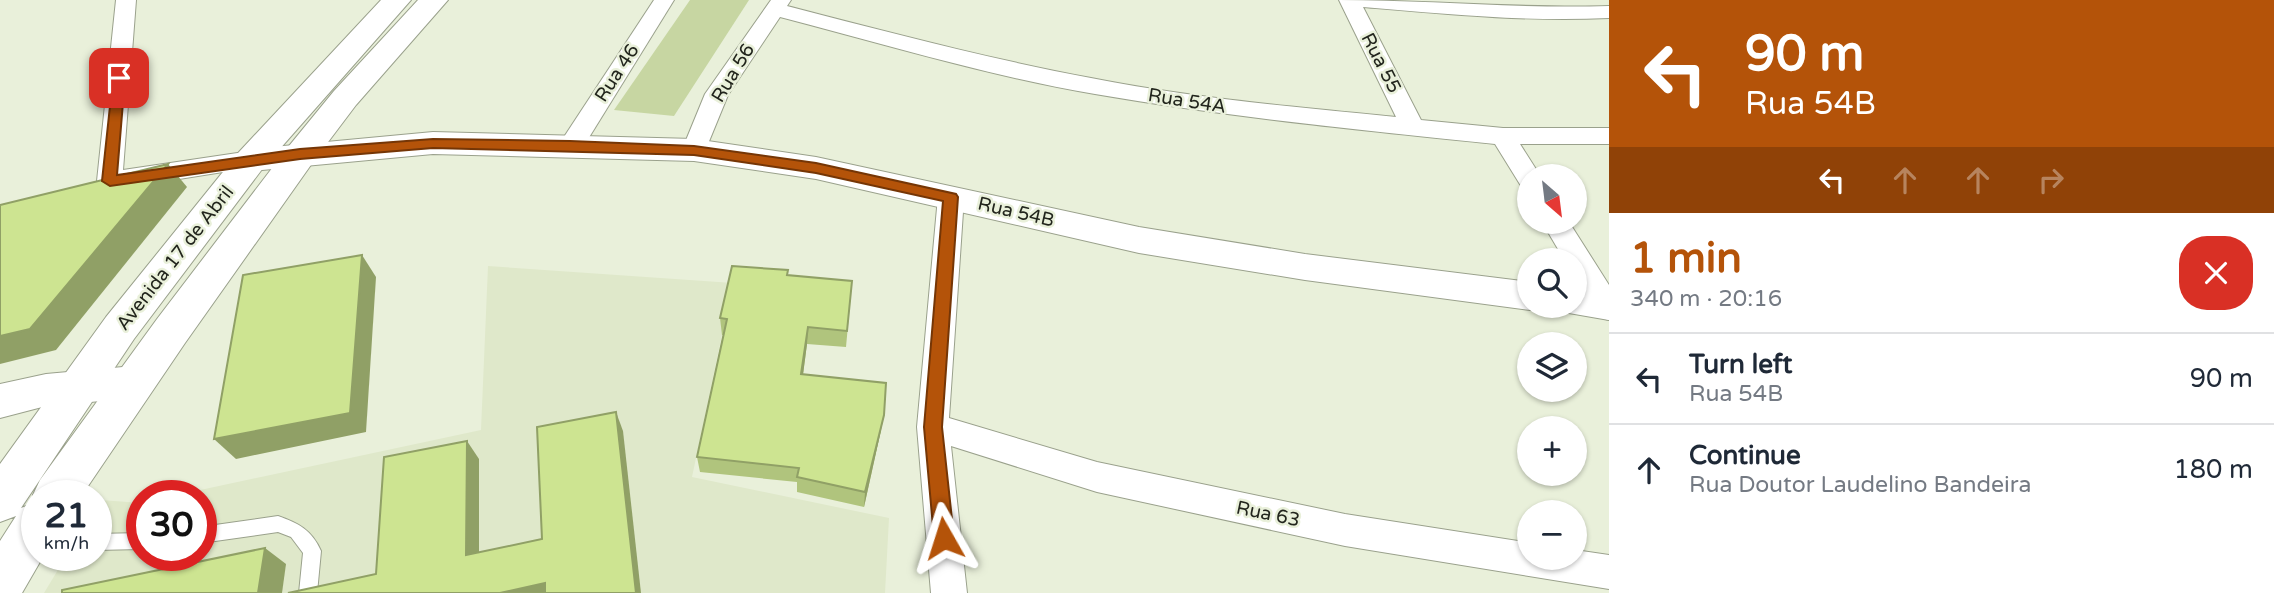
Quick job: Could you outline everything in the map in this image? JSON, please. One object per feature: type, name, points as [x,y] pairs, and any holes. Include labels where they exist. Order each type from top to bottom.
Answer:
[{"type":"main road","name":"Avenida 17 de Abril","points":[[0,501],[120,328],[251,160],[397,0]]},
{"type":"main road","name":"Avenida 17 de Abril","points":[[66,480],[300,154],[345,98],[433,0]]},
{"type":"main road","points":[[0,584],[21,551]]},
{"type":"street","points":[[126,0],[110,181],[251,160]]},
{"type":"street","name":"Rua 46","points":[[570,146],[664,0]]},
{"type":"street","points":[[1351,0],[1580,14],[1609,12]]},
{"type":"street","name":"Rua 55","points":[[1351,0],[1413,127]]},
{"type":"street","name":"Rua 54A","points":[[777,4],[933,50],[1092,86],[1261,112],[1503,136],[1609,136]]},
{"type":"street","name":"Rua 56","points":[[694,150],[717,94],[777,4]]},
{"type":"street","points":[[1503,136],[1520,164]]},
{"type":"street","name":"Rua 54B","points":[[251,160],[433,144],[694,150],[816,168],[1139,240],[1305,267],[1517,294]]},
{"type":"street","points":[[950,593],[933,427],[951,197]]},
{"type":"street","points":[[1561,234],[1600,306]]},
{"type":"street","points":[[0,401],[78,386],[134,383]]},
{"type":"street","name":"Rua 63","points":[[933,427],[1110,480],[1345,530],[1609,572]]},
{"type":"lane","points":[[217,533],[278,524],[297,531],[312,551],[308,593]]},
{"type":"shaded area","points":[[488,266],[733,283],[692,477],[889,518],[885,593],[44,593],[57,571],[112,571],[112,501],[126,502],[126,571],[217,571],[217,486],[481,430]]},
{"type":"green space","points":[[690,0],[749,0],[674,116],[614,110]]},
{"type":"building","points":[[168,164],[30,329],[0,336],[0,205]]},
{"type":"building","points":[[362,255],[350,413],[214,439],[243,275]]},
{"type":"building","points":[[732,266],[788,270],[787,275],[852,281],[847,331],[808,327],[801,374],[886,383],[884,415],[865,492],[797,477],[799,468],[697,457],[727,319],[720,318]]},
{"type":"building","points":[[616,412],[636,593],[545,593],[545,583],[500,593],[288,593],[376,574],[384,457],[467,441],[466,555],[542,539],[537,427]]},
{"type":"building","points":[[265,548],[258,593],[62,593],[62,590],[154,571],[217,571],[217,558]]},
{"type":"route","points":[[119,78],[110,181],[300,154],[433,144],[570,146],[694,150],[816,168],[951,197],[933,427],[944,538]]}]
